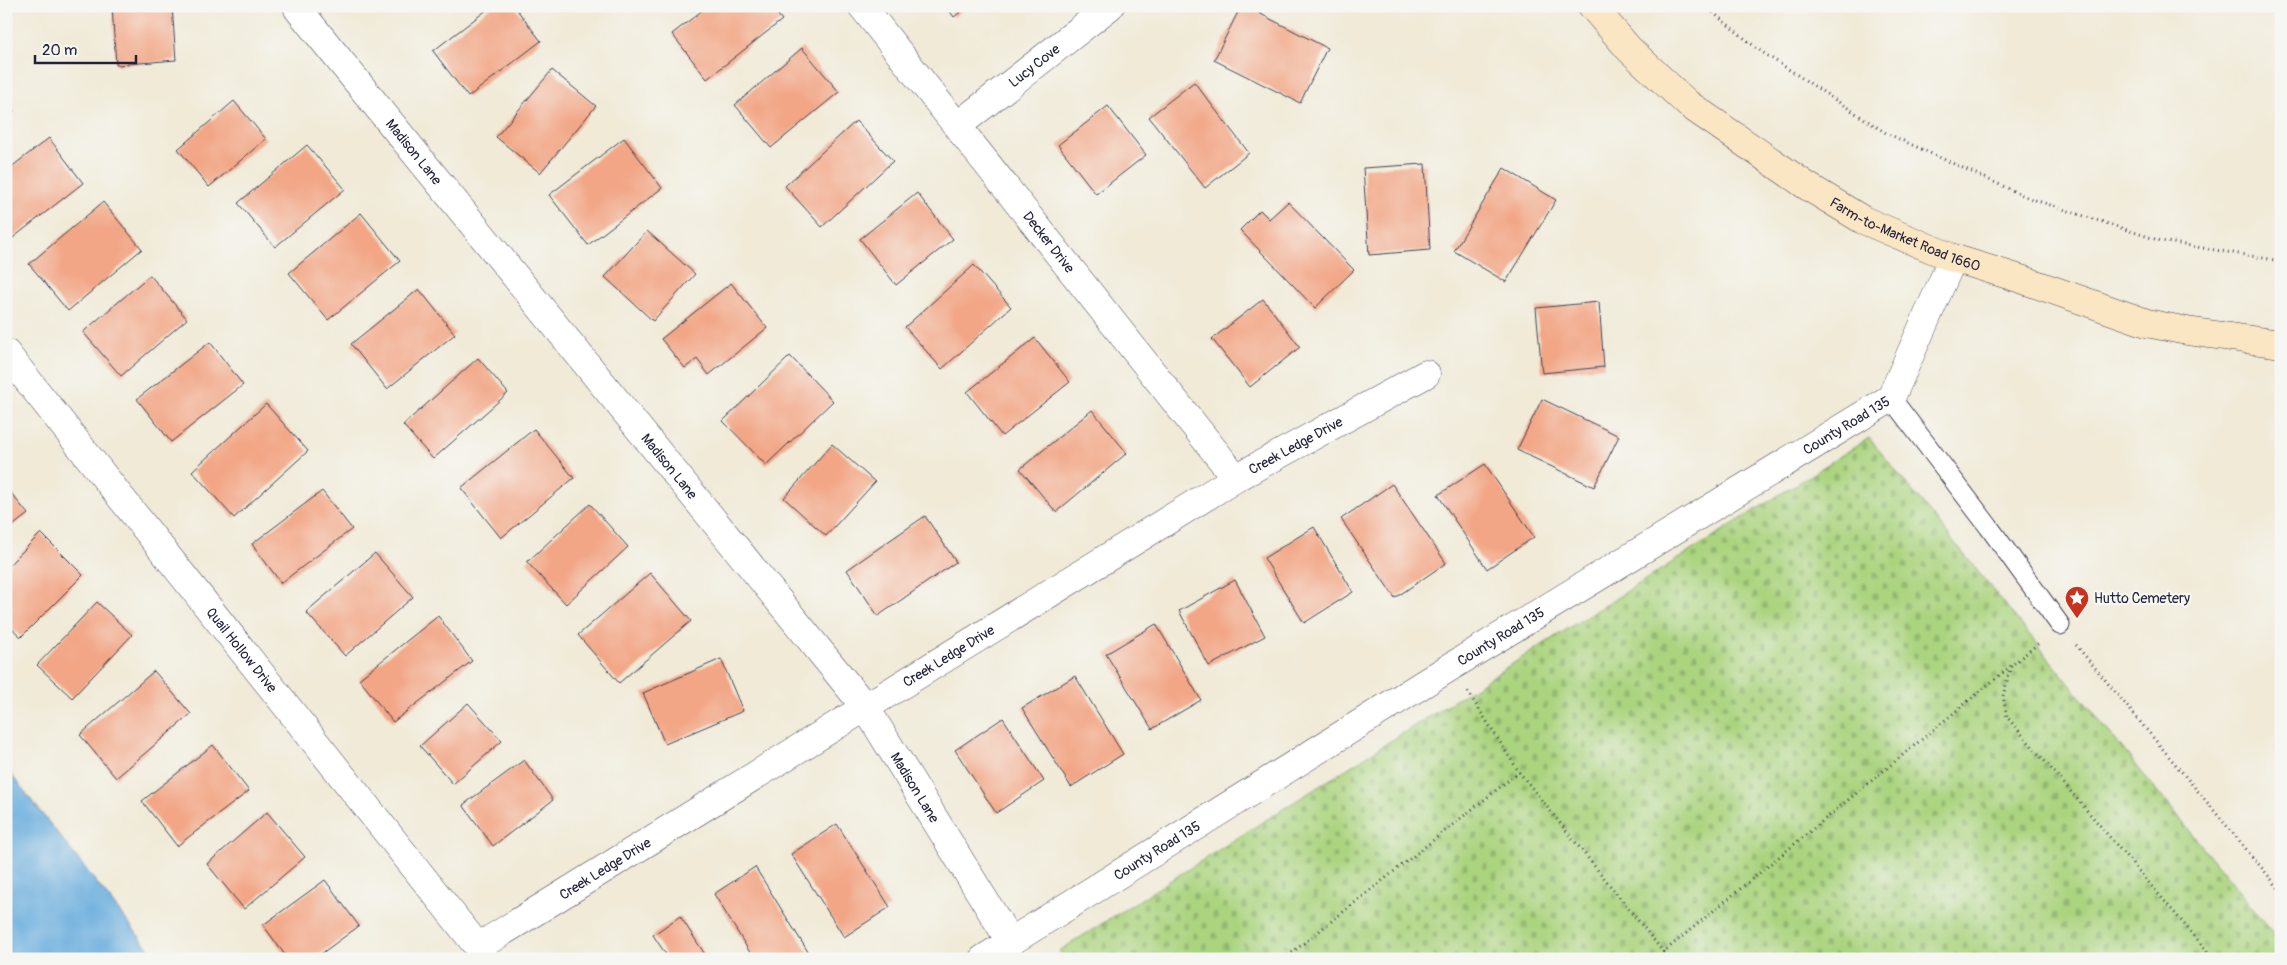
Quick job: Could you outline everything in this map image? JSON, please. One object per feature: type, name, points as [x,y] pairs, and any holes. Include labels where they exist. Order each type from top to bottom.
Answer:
[{"type":"main road","name":"Farm-to-Market Road 1660","points":[[1592,6],[1629,49],[1688,104],[1746,146],[1863,220],[1953,258],[2148,322],[2187,331],[2281,344]]},
{"type":"street","name":"Decker Drive","points":[[862,6],[1236,478]]},
{"type":"street","name":"Lucy Cove","points":[[957,126],[1110,6]]},
{"type":"street","name":"Madison Lane","points":[[298,9],[866,708],[1011,943]]},
{"type":"street","name":"County Road 135","points":[[983,959],[1452,666],[1890,398],[1953,258]]},
{"type":"street","name":"Quail Hollow Drive","points":[[6,353],[478,947]]},
{"type":"street","name":"Creek Ledge Drive","points":[[478,947],[1236,478],[1426,374]]},
{"type":"lane","points":[[1890,398],[2060,625]]},
{"type":"path","points":[[1705,6],[1759,50],[1886,133],[2028,198],[2161,241],[2281,260]]},
{"type":"path","points":[[1655,959],[2060,625],[2281,890]]},
{"type":"path","points":[[1452,666],[1519,772],[1669,959]]},
{"type":"path","points":[[2011,666],[2003,696],[2007,717],[2214,959]]},
{"type":"path","points":[[1284,959],[1519,772]]},
{"type":"green space","points":[[1869,438],[2281,943],[2281,959],[1065,959],[1059,951]]},
{"type":"water","points":[[6,768],[157,959],[6,959]]},
{"type":"building","points":[[112,6],[172,6],[176,60],[116,65]]},
{"type":"building","points":[[492,6],[514,6],[541,41],[468,97],[433,51]]},
{"type":"building","points":[[708,6],[771,6],[782,20],[707,79],[672,34]]},
{"type":"building","points":[[946,6],[968,6],[954,17]]},
{"type":"building","points":[[1241,6],[1245,6],[1327,48],[1300,103],[1214,60]]},
{"type":"building","points":[[802,48],[839,92],[771,148],[735,105]]},
{"type":"building","points":[[552,70],[596,106],[540,173],[496,137]]},
{"type":"building","points":[[1194,82],[1249,153],[1205,188],[1149,117]]},
{"type":"building","points":[[234,101],[266,139],[209,187],[178,149]]},
{"type":"building","points":[[6,103],[14,111],[6,120]]},
{"type":"building","points":[[1108,106],[1146,155],[1096,194],[1058,145]]},
{"type":"building","points":[[856,121],[893,161],[822,227],[785,186]]},
{"type":"building","points":[[49,138],[83,183],[9,241],[6,237],[6,171]]},
{"type":"building","points":[[624,138],[662,188],[588,245],[549,195]]},
{"type":"building","points":[[307,145],[345,189],[275,247],[238,203]]},
{"type":"building","points":[[1425,164],[1430,250],[1369,255],[1363,168]]},
{"type":"building","points":[[1504,168],[1556,200],[1506,282],[1454,251]]},
{"type":"building","points":[[917,193],[953,239],[896,285],[860,239]]},
{"type":"building","points":[[103,202],[142,249],[68,311],[29,264]]},
{"type":"building","points":[[1288,202],[1354,270],[1315,308],[1240,230],[1260,210],[1269,219]]},
{"type":"building","points":[[361,213],[400,261],[328,320],[289,273]]},
{"type":"building","points":[[647,231],[695,274],[653,321],[605,277]]},
{"type":"building","points":[[974,265],[1011,307],[942,369],[905,327]]},
{"type":"building","points":[[150,275],[187,319],[121,376],[83,332]]},
{"type":"building","points":[[731,283],[767,328],[709,375],[697,359],[685,368],[661,339]]},
{"type":"building","points":[[419,289],[455,334],[387,389],[351,344]]},
{"type":"building","points":[[1263,299],[1300,347],[1250,387],[1212,339]]},
{"type":"building","points":[[1599,302],[1604,367],[1542,373],[1536,308]]},
{"type":"building","points":[[1035,338],[1070,382],[1002,436],[967,392]]},
{"type":"building","points":[[210,342],[243,385],[171,442],[137,399]]},
{"type":"building","points":[[790,356],[833,401],[766,465],[723,421]]},
{"type":"building","points":[[478,358],[508,393],[433,459],[403,425]]},
{"type":"building","points":[[1542,399],[1619,436],[1594,487],[1517,450]]},
{"type":"building","points":[[266,404],[308,451],[234,518],[192,471]]},
{"type":"building","points":[[1092,410],[1127,453],[1056,512],[1020,469]]},
{"type":"building","points":[[534,429],[574,478],[501,538],[461,488]]},
{"type":"building","points":[[832,444],[875,482],[826,536],[784,498]]},
{"type":"building","points":[[1485,464],[1534,537],[1487,569],[1438,495]]},
{"type":"building","points":[[1392,484],[1446,563],[1395,598],[1341,519]]},
{"type":"building","points":[[6,487],[28,514],[6,531]]},
{"type":"building","points":[[322,491],[352,529],[281,583],[252,544]]},
{"type":"building","points":[[590,504],[628,547],[566,604],[527,562]]},
{"type":"building","points":[[925,516],[956,562],[878,616],[847,570]]},
{"type":"building","points":[[1314,527],[1353,592],[1304,623],[1264,558]]},
{"type":"building","points":[[41,533],[83,575],[21,637],[6,623],[6,568]]},
{"type":"building","points":[[375,553],[413,597],[345,656],[306,612]]},
{"type":"building","points":[[650,573],[691,621],[619,683],[578,635]]},
{"type":"building","points":[[1235,580],[1265,636],[1209,666],[1179,611]]},
{"type":"building","points":[[97,602],[132,635],[72,698],[37,665]]},
{"type":"building","points":[[438,616],[472,661],[393,722],[359,679]]},
{"type":"building","points":[[1156,624],[1201,700],[1152,729],[1106,654]]},
{"type":"building","points":[[721,659],[743,711],[665,744],[643,693]]},
{"type":"building","points":[[154,671],[191,714],[116,778],[80,735]]},
{"type":"building","points":[[1075,676],[1123,754],[1071,787],[1022,708]]},
{"type":"building","points":[[468,703],[502,741],[453,784],[420,746]]},
{"type":"building","points":[[1003,718],[1044,781],[996,813],[955,750]]},
{"type":"building","points":[[213,745],[249,791],[177,846],[142,801]]},
{"type":"building","points":[[524,760],[553,800],[493,846],[463,805]]},
{"type":"building","points":[[267,812],[305,857],[244,909],[207,864]]},
{"type":"building","points":[[837,824],[890,907],[844,937],[791,854]]},
{"type":"building","points":[[755,867],[810,955],[804,959],[754,959],[714,894]]},
{"type":"building","points":[[325,880],[359,926],[314,959],[288,959],[263,925]]},
{"type":"building","points":[[680,916],[708,959],[669,959],[653,935]]},
{"type":"place","name":"Hutto Cemetery","points":[[2077,619]]}]
